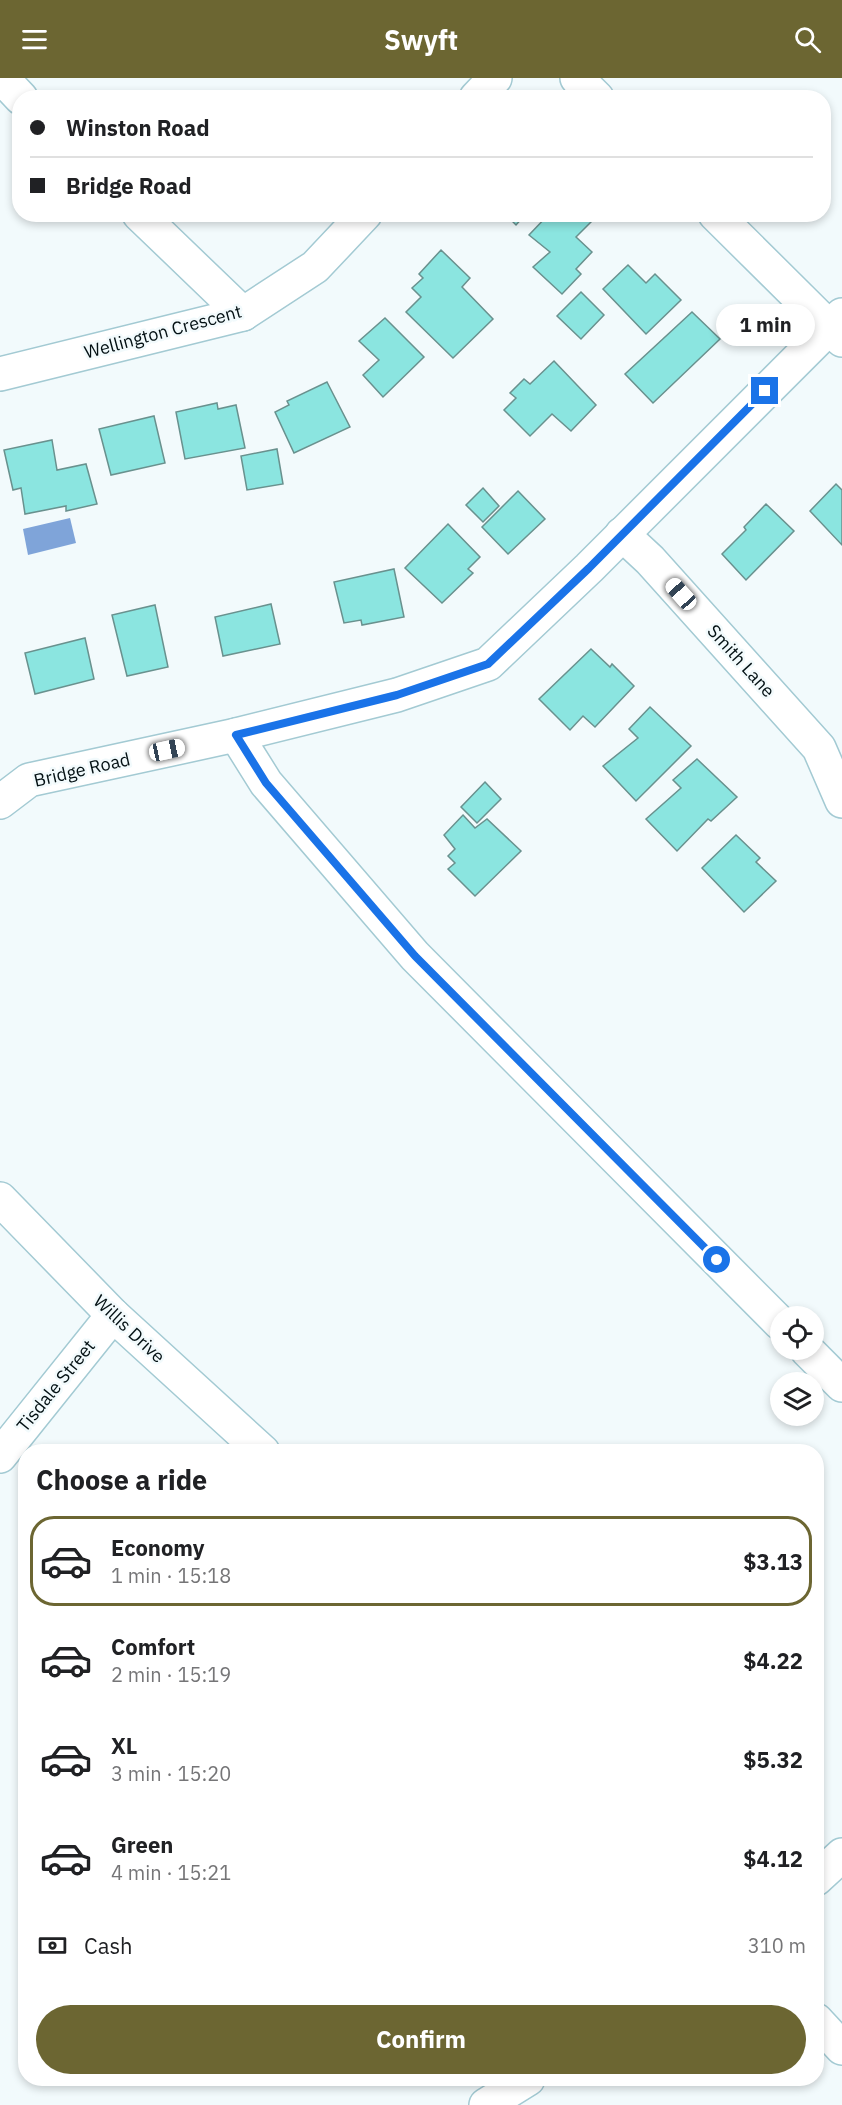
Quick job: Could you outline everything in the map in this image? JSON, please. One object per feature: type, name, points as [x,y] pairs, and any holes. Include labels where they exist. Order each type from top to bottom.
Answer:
[{"type":"street","points":[[2,78],[13,90]]},
{"type":"street","points":[[484,90],[495,78]]},
{"type":"street","points":[[577,78],[589,90]]},
{"type":"street","points":[[146,222],[243,314]]},
{"type":"street","name":"Wellington Crescent","points":[[0,374],[243,314],[315,267],[357,222]]},
{"type":"street","points":[[724,222],[838,327]]},
{"type":"street","name":"Bridge Road","points":[[0,802],[29,780],[236,735],[397,695],[488,664],[838,327]]},
{"type":"street","name":"Smith Lane","points":[[622,534],[650,560],[819,748],[842,801]]},
{"type":"street","points":[[236,735],[266,783],[415,956],[770,1313]]},
{"type":"street","name":"Willis Drive","points":[[0,1199],[113,1316],[254,1444]]},
{"type":"street","name":"Tisdale Street","points":[[0,1456],[113,1316]]},
{"type":"street","points":[[817,1360],[842,1385]]},
{"type":"street","points":[[824,1872],[842,1855]]},
{"type":"street","points":[[824,2029],[842,2048]]},
{"type":"street","points":[[486,2105],[517,2086]]},
{"type":"water","points":[[70,518],[76,543],[28,555],[23,529]]},
{"type":"building","points":[[541,222],[591,222],[576,237],[592,252],[576,269],[581,274],[562,294],[533,267],[550,252],[529,235]]},
{"type":"building","points":[[441,250],[470,278],[462,287],[493,319],[453,358],[406,312],[421,297],[412,288],[423,278],[419,274]]},
{"type":"building","points":[[628,265],[646,283],[655,274],[681,300],[646,334],[603,289]]},
{"type":"building","points":[[581,292],[604,315],[581,339],[557,316]]},
{"type":"building","points":[[692,312],[720,339],[653,403],[625,374]]},
{"type":"building","points":[[385,318],[424,357],[383,397],[363,375],[379,360],[359,341]]},
{"type":"building","points":[[554,361],[596,405],[571,431],[552,414],[530,436],[504,410],[516,398],[510,393],[524,379],[530,384]]},
{"type":"building","points":[[327,382],[350,427],[294,453],[275,412],[289,405],[287,401]]},
{"type":"building","points":[[217,403],[218,409],[236,405],[245,448],[185,459],[176,412]]},
{"type":"building","points":[[154,416],[165,463],[111,475],[99,429]]},
{"type":"building","points":[[52,440],[57,470],[86,464],[97,504],[66,511],[66,506],[25,514],[21,488],[13,490],[4,450]]},
{"type":"building","points":[[277,449],[283,484],[247,490],[241,456]]},
{"type":"building","points":[[836,484],[842,490],[842,545],[810,511]]},
{"type":"building","points":[[483,488],[499,506],[483,522],[466,505]]},
{"type":"building","points":[[518,491],[545,519],[508,554],[482,527]]},
{"type":"building","points":[[766,504],[794,531],[746,580],[722,554],[746,530],[744,527]]},
{"type":"building","points":[[448,524],[480,557],[468,569],[473,573],[442,603],[405,568]]},
{"type":"building","points":[[394,569],[404,617],[362,625],[361,620],[344,623],[334,582]]},
{"type":"building","points":[[271,604],[280,644],[223,656],[215,617]]},
{"type":"building","points":[[155,605],[168,667],[127,676],[112,615]]},
{"type":"building","points":[[85,638],[94,679],[35,694],[25,653]]},
{"type":"building","points":[[591,649],[610,667],[612,664],[634,686],[595,727],[583,716],[570,730],[539,699]]},
{"type":"building","points":[[650,707],[691,746],[636,801],[603,766],[638,738],[629,729]]},
{"type":"building","points":[[697,759],[737,797],[711,821],[708,819],[677,851],[646,819],[681,788],[673,780]]},
{"type":"building","points":[[485,782],[501,799],[477,823],[461,807]]},
{"type":"building","points":[[463,815],[475,828],[487,819],[521,851],[475,896],[448,869],[455,863],[448,856],[455,849],[444,835]]},
{"type":"building","points":[[736,835],[760,858],[756,862],[776,881],[744,912],[702,868]]},
{"type":"route","points":[[717,1260],[415,956],[266,783],[236,735],[397,695],[488,664],[589,568],[765,391]]}]
